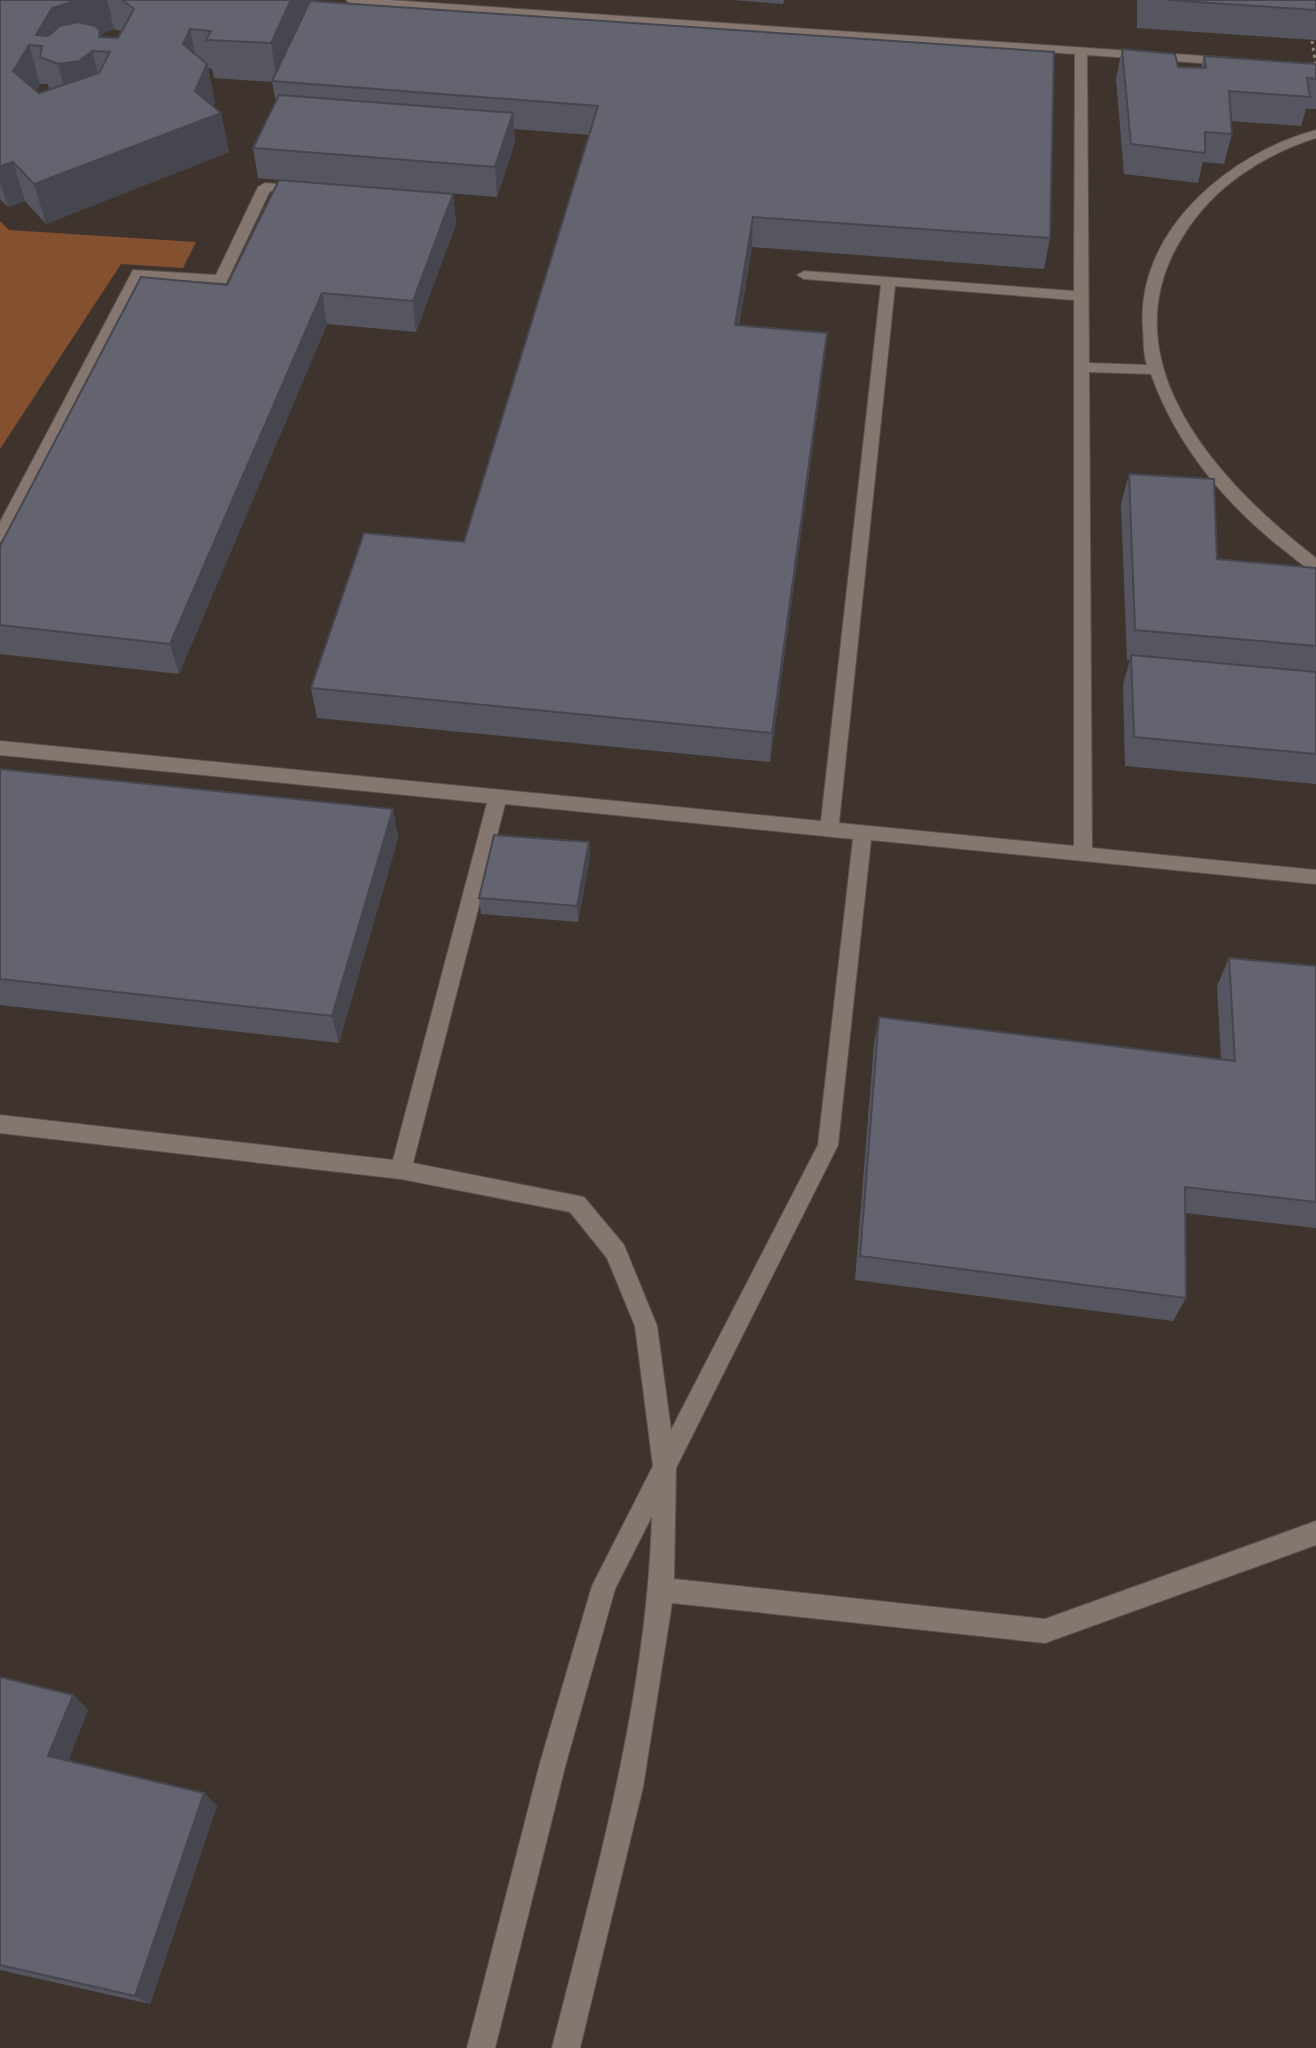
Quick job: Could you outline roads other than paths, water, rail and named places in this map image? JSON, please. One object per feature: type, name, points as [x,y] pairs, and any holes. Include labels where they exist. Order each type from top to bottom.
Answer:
[{"type":"lane","points":[[608,19],[614,0]]},
{"type":"lane","points":[[351,1],[1238,61]]},
{"type":"lane","points":[[1081,51],[1083,854]]},
{"type":"lane","points":[[1316,134],[1255,160],[1211,191],[1177,228],[1155,271],[1147,318],[1154,370],[1179,427],[1222,486],[1282,543],[1316,566]]},
{"type":"lane","points":[[0,537],[138,273],[221,280],[265,187],[312,191]]},
{"type":"lane","points":[[804,275],[1082,296]]},
{"type":"lane","points":[[829,829],[888,282]]},
{"type":"lane","points":[[1082,367],[1154,370]]},
{"type":"lane","points":[[0,748],[1316,877]]},
{"type":"lane","points":[[401,1170],[498,796]]},
{"type":"lane","points":[[481,2048],[553,1763],[604,1586],[828,1145],[863,832]]},
{"type":"lane","points":[[0,1124],[401,1170],[576,1204],[616,1252],[646,1326],[665,1471],[662,1590],[630,1787],[566,2048]]},
{"type":"lane","points":[[662,1590],[1045,1631],[1316,1533]]}]
